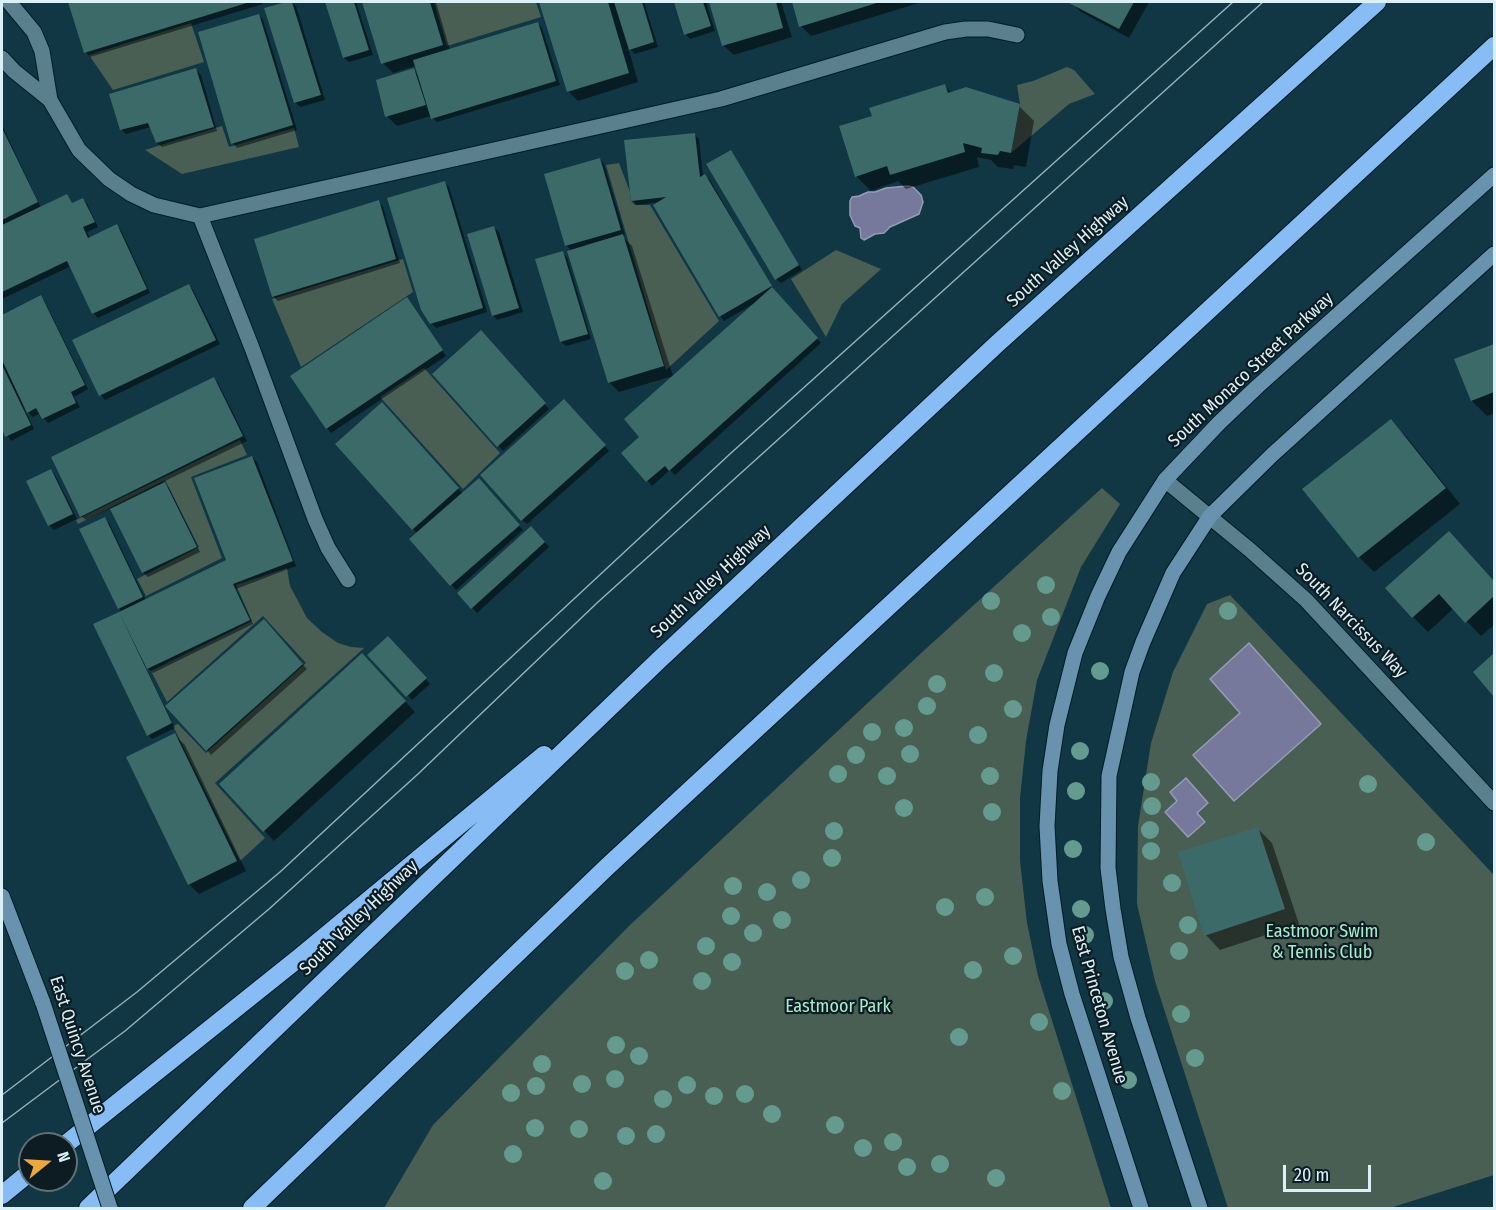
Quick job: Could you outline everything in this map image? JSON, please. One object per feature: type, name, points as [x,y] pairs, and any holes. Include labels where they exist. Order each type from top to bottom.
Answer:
[{"type":"highway","name":"South Valley Highway","points":[[88,1209],[659,660],[998,343],[1377,2]]},
{"type":"highway","points":[[252,1209],[608,866],[1494,46]]},
{"type":"highway","points":[[78,1134],[300,957],[659,660]]},
{"type":"highway","points":[[2,1195],[18,1182]]},
{"type":"main road","name":"South Monaco Street Parkway","points":[[1050,771],[1067,680],[1083,631],[1119,552],[1165,480],[1258,386],[1494,175]]},
{"type":"main road","points":[[1210,516],[1272,455],[1494,254]]},
{"type":"main road","name":"East Princeton Avenue","points":[[1200,1209],[1145,1041],[1121,957],[1108,868],[1109,776],[1124,704],[1143,642],[1173,573],[1210,516]]},
{"type":"main road","name":"East Princeton Avenue","points":[[1050,771],[1047,826],[1048,863],[1059,944],[1082,1028],[1141,1209]]},
{"type":"main road","name":"East Quincy Avenue","points":[[2,896],[43,1003],[110,1209]]},
{"type":"street","points":[[9,2],[24,17],[38,40],[50,100],[80,150],[109,179],[131,194],[154,205],[200,216],[721,99],[945,32],[988,28],[1017,35]]},
{"type":"street","points":[[2,58],[14,71],[50,100]]},
{"type":"street","points":[[200,216],[315,519],[327,548],[348,580]]},
{"type":"street","name":"South Narcissus Way","points":[[1165,480],[1306,600],[1494,803]]},
{"type":"green space","points":[[434,2],[536,2],[541,17],[447,46]]},
{"type":"green space","points":[[191,23],[204,62],[113,90],[89,55]]},
{"type":"green space","points":[[1067,67],[1074,70],[1095,94],[1069,104],[1011,153],[1020,104],[1017,85]]},
{"type":"green space","points":[[222,126],[229,147],[294,128],[299,147],[182,174],[145,150]]},
{"type":"green space","points":[[619,163],[631,201],[635,205],[650,205],[719,321],[666,370],[606,165]]},
{"type":"green space","points":[[836,250],[881,269],[842,304],[826,337],[791,279]]},
{"type":"green space","points":[[403,259],[413,292],[301,367],[272,299]]},
{"type":"green space","points":[[424,368],[500,453],[463,489],[380,397]]},
{"type":"green space","points":[[240,440],[247,455],[191,477],[222,558],[146,596],[137,579],[199,547],[165,480],[78,524],[76,520]]},
{"type":"green space","name":"Eastmoor Park","points":[[1102,488],[1120,504],[1081,567],[1037,680],[1026,741],[1020,798],[1020,861],[1027,923],[1038,976],[1111,1208],[384,1208],[433,1125],[629,926]]},
{"type":"green space","points":[[287,568],[290,586],[307,618],[338,643],[364,648],[215,783],[265,838],[240,861],[173,726],[178,724],[206,753],[306,663],[263,616],[167,702],[151,671],[252,621],[236,585]]},
{"type":"green space","name":"Eastmoor Swim & Tennis Club","points":[[1230,595],[1494,875],[1494,1175],[1390,1208],[1228,1208],[1155,981],[1137,904],[1138,826],[1151,743],[1173,672],[1207,604]]},
{"type":"water","points":[[913,187],[921,195],[923,202],[919,214],[890,227],[884,233],[875,234],[864,240],[861,238],[860,228],[855,226],[850,215],[852,197],[886,188]]},
{"type":"water","points":[[1249,643],[1321,724],[1234,801],[1193,755],[1240,713],[1210,679]]},
{"type":"water","points":[[1186,778],[1208,803],[1197,813],[1205,822],[1188,837],[1165,812],[1177,801],[1170,792]]},
{"type":"building","points":[[68,2],[250,2],[84,53]]},
{"type":"building","points":[[292,2],[321,95],[294,103],[264,8]]},
{"type":"building","points":[[325,2],[354,2],[369,50],[343,58]]},
{"type":"building","points":[[362,2],[430,2],[443,45],[381,64]]},
{"type":"building","points":[[539,2],[608,2],[629,73],[567,92]]},
{"type":"building","points":[[614,2],[642,2],[654,42],[629,50]]},
{"type":"building","points":[[674,2],[703,2],[711,26],[684,35]]},
{"type":"building","points":[[709,2],[776,2],[783,28],[722,46]]},
{"type":"building","points":[[792,2],[880,2],[799,27]]},
{"type":"building","points":[[1067,2],[1134,2],[1119,29]]},
{"type":"building","points":[[259,14],[293,125],[231,144],[198,32]]},
{"type":"building","points":[[538,22],[556,81],[431,119],[413,60]]},
{"type":"building","points":[[196,68],[214,127],[156,143],[148,123],[120,130],[109,94]]},
{"type":"building","points":[[414,68],[426,105],[385,117],[376,80]]},
{"type":"building","points":[[945,84],[948,93],[966,87],[1020,104],[1011,153],[1000,151],[998,155],[981,153],[982,148],[963,143],[965,152],[890,175],[887,166],[855,177],[839,126],[872,116],[869,108]]},
{"type":"building","points":[[2,128],[38,202],[2,220]]},
{"type":"building","points":[[695,133],[700,177],[705,174],[772,286],[719,317],[653,205],[666,197],[631,201],[624,140]]},
{"type":"building","points":[[731,150],[799,265],[775,280],[706,164]]},
{"type":"building","points":[[600,158],[621,230],[565,246],[544,174]]},
{"type":"building","points":[[445,181],[483,308],[430,324],[421,310],[387,198]]},
{"type":"building","points":[[67,194],[72,203],[83,198],[95,222],[83,227],[88,238],[117,224],[147,289],[92,314],[67,261],[2,292],[2,225]]},
{"type":"building","points":[[379,200],[396,259],[272,297],[254,239]]},
{"type":"building","points":[[494,226],[519,308],[492,316],[467,234]]},
{"type":"building","points":[[623,234],[664,366],[608,383],[567,251]]},
{"type":"building","points":[[563,251],[588,334],[560,342],[535,259]]},
{"type":"building","points":[[189,284],[216,340],[99,396],[72,340]]},
{"type":"building","points":[[772,287],[818,338],[669,471],[665,466],[646,482],[621,453],[639,437],[624,419]]},
{"type":"building","points":[[41,295],[85,385],[71,392],[76,403],[42,419],[36,408],[27,413],[2,360],[2,315]]},
{"type":"building","points":[[407,297],[443,350],[326,429],[290,376]]},
{"type":"building","points":[[481,330],[546,403],[497,447],[432,374]]},
{"type":"building","points":[[1494,344],[1494,392],[1471,401],[1454,359]]},
{"type":"building","points":[[2,365],[31,425],[5,437],[2,429]]},
{"type":"building","points":[[214,377],[243,436],[80,517],[51,457]]},
{"type":"building","points":[[564,399],[606,445],[521,521],[480,475]]},
{"type":"building","points":[[382,402],[459,488],[412,530],[335,444]]},
{"type":"building","points":[[1391,419],[1446,488],[1358,558],[1302,489]]},
{"type":"building","points":[[252,456],[293,561],[233,584],[250,620],[147,669],[119,612],[226,560],[194,478]]},
{"type":"building","points":[[51,469],[73,514],[48,526],[26,481]]},
{"type":"building","points":[[479,478],[520,525],[450,586],[409,539]]},
{"type":"building","points":[[165,482],[197,547],[142,573],[110,509]]},
{"type":"building","points":[[105,517],[143,597],[118,609],[79,529]]},
{"type":"building","points":[[531,526],[545,542],[471,609],[457,593]]},
{"type":"building","points":[[1449,531],[1494,581],[1494,596],[1465,623],[1439,594],[1412,618],[1385,588]]},
{"type":"building","points":[[119,612],[172,723],[147,736],[93,624]]},
{"type":"building","points":[[264,619],[303,664],[206,751],[165,706]]},
{"type":"building","points":[[388,636],[427,678],[406,697],[367,655]]},
{"type":"building","points":[[362,653],[406,701],[263,832],[219,784]]},
{"type":"building","points":[[1494,653],[1494,697],[1473,672]]},
{"type":"building","points":[[175,733],[237,861],[188,885],[126,757]]},
{"type":"building","points":[[1258,827],[1285,909],[1204,936],[1178,852]]},
{"type":"tram line","points":[[2,1095],[137,992],[280,872],[731,453],[1233,2]]},
{"type":"tram line","points":[[2,1123],[125,1031],[269,909],[418,774],[598,602],[1263,2]]}]
